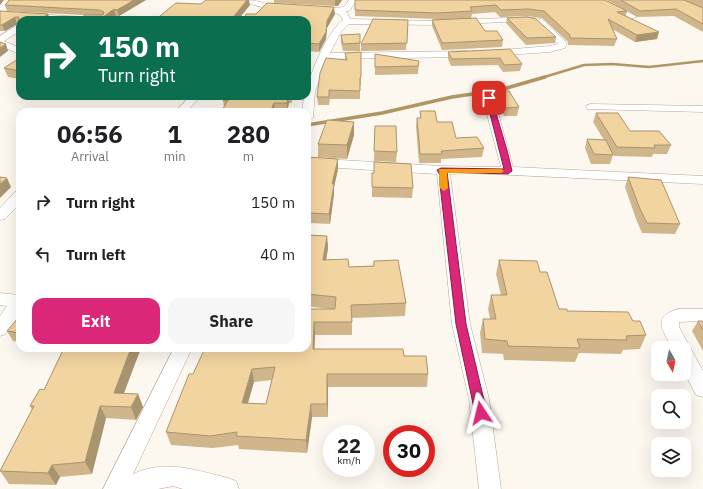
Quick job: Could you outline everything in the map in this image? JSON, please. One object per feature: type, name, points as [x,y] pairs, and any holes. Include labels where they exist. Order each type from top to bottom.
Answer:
[{"type":"street","points":[[245,0],[260,3],[262,8]]},
{"type":"street","points":[[262,8],[271,0]]},
{"type":"street","points":[[311,86],[324,56],[340,25],[340,13],[353,0]]},
{"type":"street","points":[[598,0],[633,17]]},
{"type":"street","points":[[262,8],[296,8]]},
{"type":"street","points":[[324,56],[480,53],[550,49],[562,46],[563,43],[539,22],[527,19],[430,24],[340,13]]},
{"type":"street","points":[[0,14],[16,16]]},
{"type":"street","points":[[0,40],[16,30]]},
{"type":"street","points":[[0,43],[16,49]]},
{"type":"street","points":[[489,98],[498,136],[504,150],[508,171]]},
{"type":"street","points":[[184,108],[192,100]]},
{"type":"street","points":[[591,107],[703,109]]},
{"type":"street","points":[[311,162],[441,170],[469,169],[703,180]]},
{"type":"street","points":[[441,170],[444,175],[461,324],[479,399],[490,489]]},
{"type":"street","points":[[0,216],[16,199]]},
{"type":"street","points":[[0,299],[16,301]]},
{"type":"street","points":[[0,329],[16,307]]},
{"type":"street","points":[[677,341],[670,327],[670,319],[678,315],[703,315]]},
{"type":"street","points":[[114,489],[181,352]]},
{"type":"street","points":[[691,367],[703,389]]},
{"type":"street","points":[[126,489],[142,481],[173,476],[228,489]]},
{"type":"building","points":[[9,0],[134,0],[117,10],[114,9],[104,16],[84,16],[103,15],[104,12],[99,10],[5,5]]},
{"type":"building","points":[[206,0],[247,0],[234,16],[160,16],[176,3],[201,4]]},
{"type":"building","points":[[355,0],[605,0],[627,11],[617,12],[659,32],[637,35],[608,19],[617,39],[570,38],[570,35],[544,11],[528,9],[501,10],[496,5],[470,7],[472,11],[438,13],[355,10]]},
{"type":"building","points":[[621,0],[684,0],[703,8],[703,24],[676,9],[640,11]]},
{"type":"building","points":[[267,3],[334,7],[327,21],[326,32],[319,44],[311,43],[311,16],[245,16],[246,14],[256,14]]},
{"type":"building","points":[[0,11],[48,14],[45,16],[16,16],[0,25]]},
{"type":"building","points":[[528,17],[536,19],[556,37],[527,38],[507,18]]},
{"type":"building","points":[[476,18],[485,31],[497,31],[503,40],[442,43],[432,20]]},
{"type":"building","points":[[373,19],[408,20],[407,43],[361,44]]},
{"type":"building","points":[[360,34],[360,43],[343,44],[341,35]]},
{"type":"building","points":[[0,42],[6,44],[0,48]]},
{"type":"building","points":[[510,49],[522,64],[504,65],[500,58],[452,59],[448,52]]},
{"type":"building","points":[[361,52],[360,91],[329,90],[329,97],[317,97],[320,73],[326,58],[347,60],[345,53]]},
{"type":"building","points":[[375,54],[419,61],[418,66],[375,67]]},
{"type":"building","points":[[16,60],[16,70],[4,68]]},
{"type":"building","points":[[498,91],[509,91],[519,107],[506,108]]},
{"type":"building","points":[[228,100],[287,100],[287,103],[274,103],[272,108],[223,108]]},
{"type":"building","points":[[420,111],[435,111],[437,122],[452,122],[456,138],[477,137],[484,148],[441,151],[442,154],[420,154],[417,118],[421,118]]},
{"type":"building","points":[[596,113],[618,113],[630,131],[659,131],[671,145],[654,145],[655,148],[617,147]]},
{"type":"building","points":[[327,120],[354,122],[347,145],[318,144]]},
{"type":"building","points":[[375,126],[396,126],[397,152],[374,151]]},
{"type":"building","points":[[587,139],[606,140],[613,155],[594,154]]},
{"type":"building","points":[[311,157],[338,159],[332,184],[334,184],[329,214],[311,213]]},
{"type":"building","points":[[374,162],[411,164],[413,188],[372,187]]},
{"type":"building","points":[[0,177],[7,178],[0,184]]},
{"type":"building","points":[[628,177],[661,180],[680,224],[647,223]]},
{"type":"building","points":[[311,235],[327,236],[323,260],[348,259],[349,267],[374,266],[374,261],[398,260],[406,303],[351,305],[352,322],[314,322],[313,349],[403,349],[404,356],[426,356],[428,374],[327,374],[327,404],[311,404],[306,440],[236,436],[237,432],[210,436],[166,432],[189,374],[193,374],[203,352],[311,352],[311,309],[335,309],[336,297],[311,294]],"holes":[[[275,367],[266,404],[242,403],[252,369]]]},
{"type":"building","points":[[499,260],[537,261],[540,272],[547,272],[559,309],[567,309],[567,311],[628,312],[633,321],[640,321],[646,335],[626,336],[627,340],[577,339],[580,348],[508,346],[507,341],[485,339],[483,319],[496,319],[491,295],[507,295]]},
{"type":"building","points":[[16,321],[16,332],[7,331]]},
{"type":"building","points":[[698,321],[703,321],[703,330]]},
{"type":"building","points":[[62,352],[129,352],[114,393],[138,394],[131,407],[100,406],[85,462],[52,465],[48,473],[0,471],[34,406],[30,406],[40,389],[44,390]]},
{"type":"waterway","points":[[541,78],[584,65],[612,64],[649,67],[703,61]]},
{"type":"waterway","points":[[311,124],[382,113],[452,97],[500,90],[545,77]]},
{"type":"slow traffic","points":[[444,188],[444,175],[441,170],[469,169],[501,171]]},
{"type":"route","points":[[481,413],[461,324],[444,175],[441,170],[469,169],[508,171],[504,150],[498,136],[489,98]]}]
